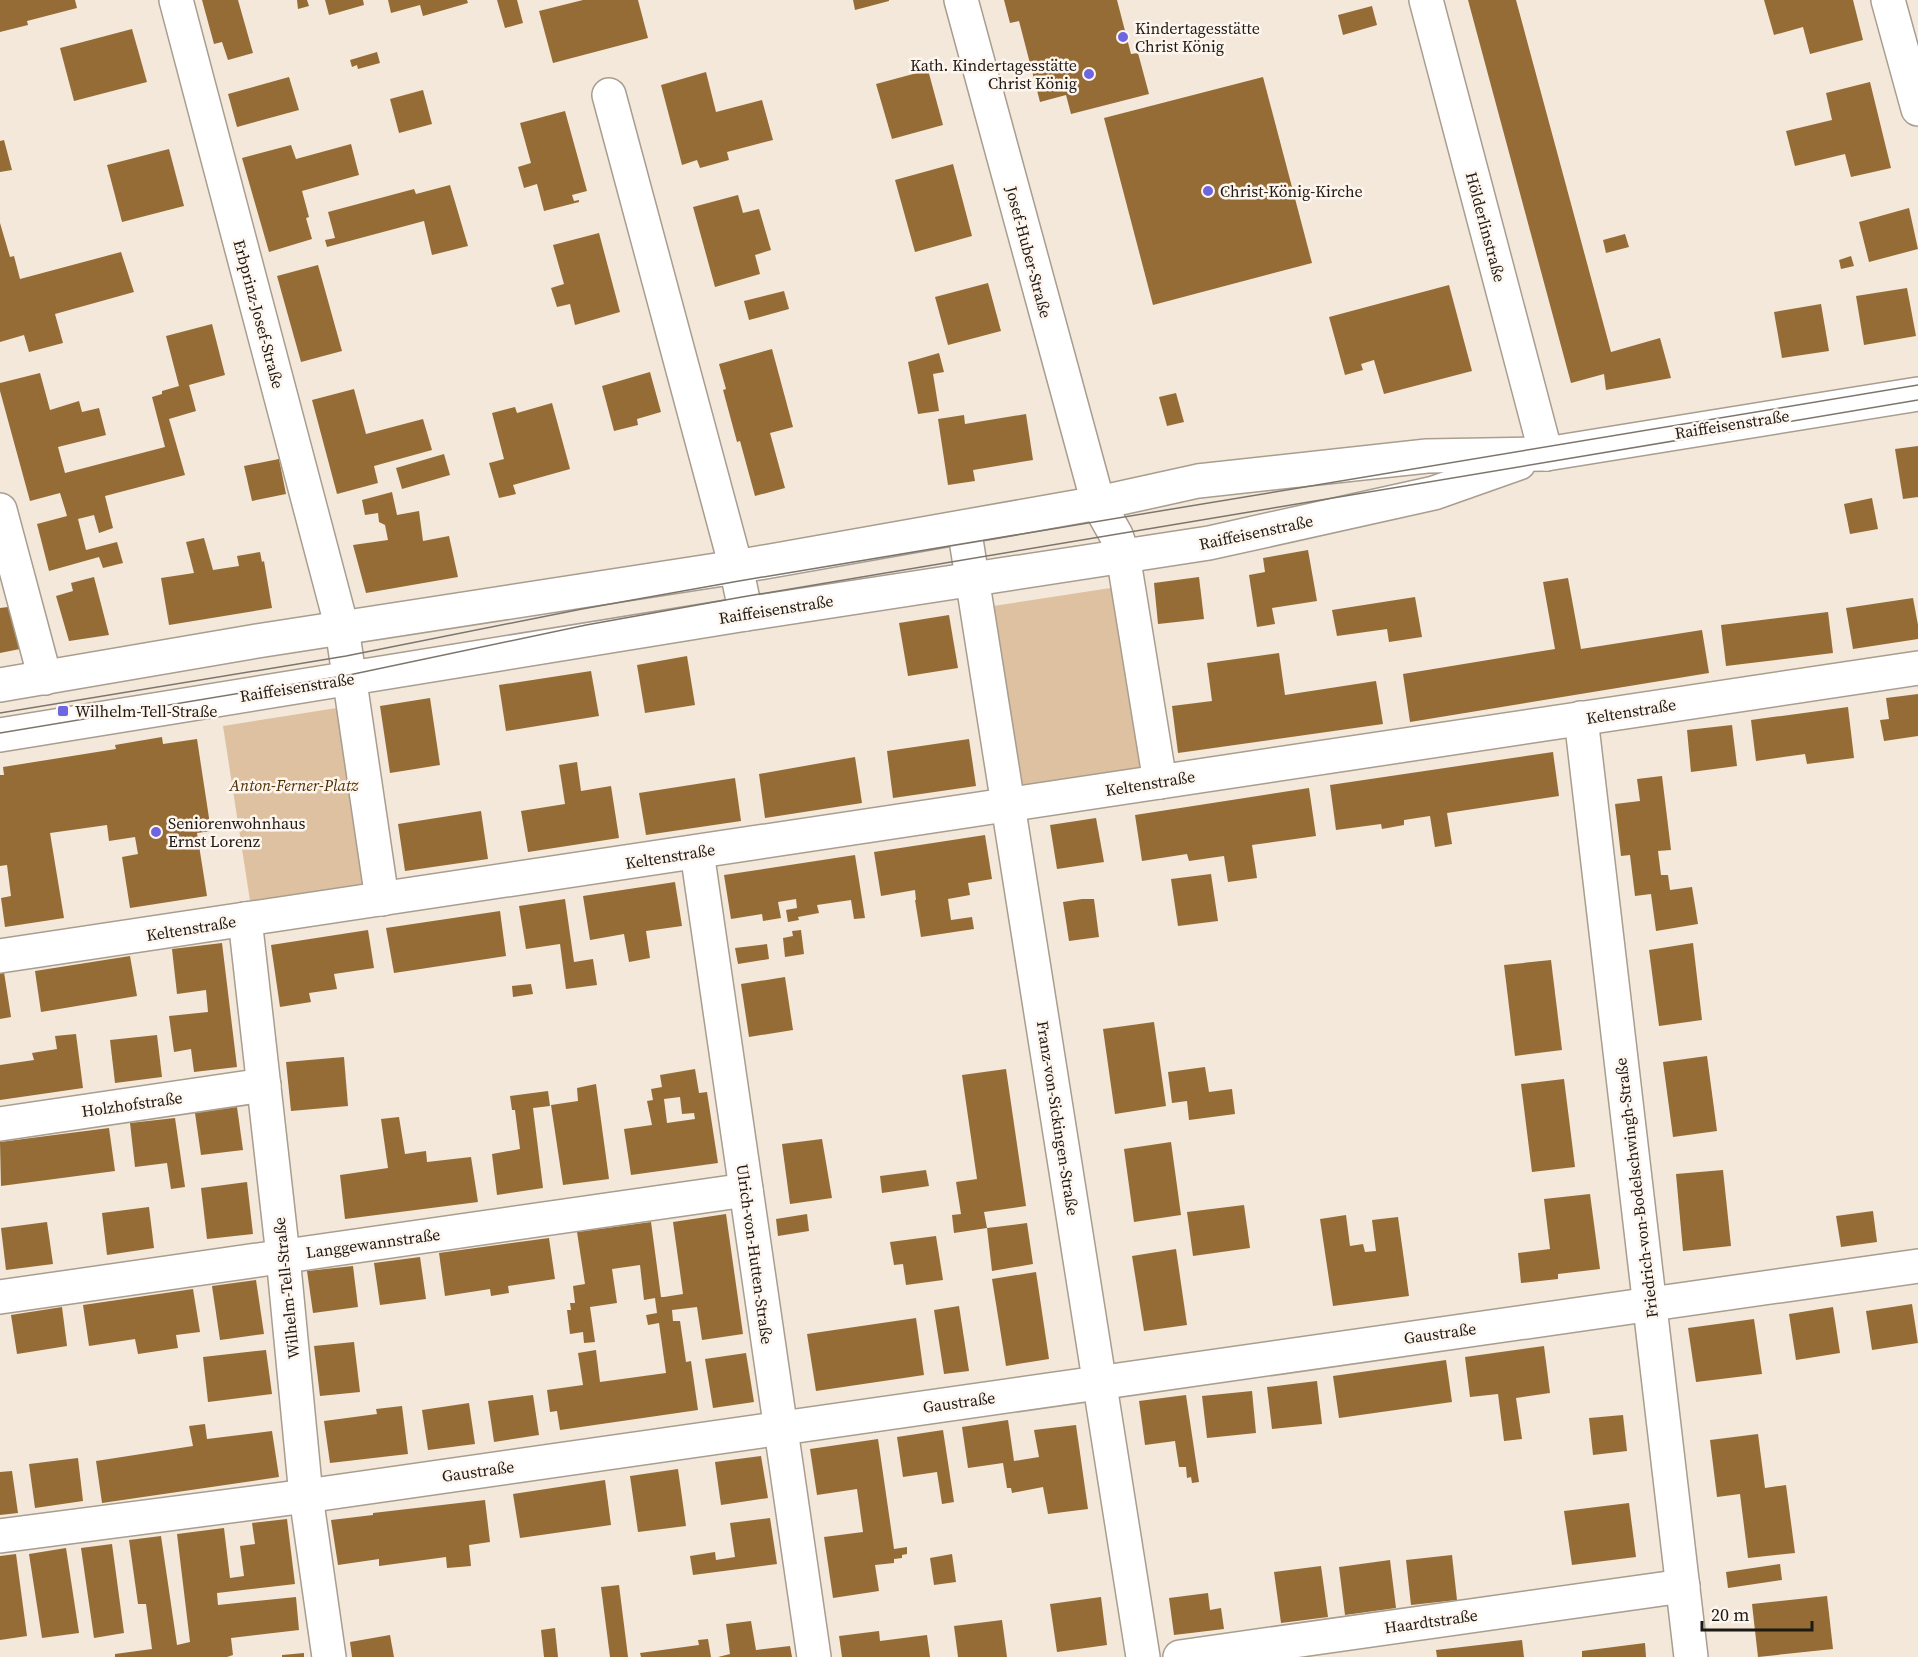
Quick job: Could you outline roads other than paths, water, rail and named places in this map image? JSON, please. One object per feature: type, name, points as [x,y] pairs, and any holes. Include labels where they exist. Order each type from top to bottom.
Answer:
[{"type":"street","name":"Erbprinz-Josef-Straße","points":[[176,0],[342,628],[350,678]]},
{"type":"street","name":"Josef-Huber-Straße","points":[[961,0],[1098,503],[1116,535],[1123,555],[1160,782]]},
{"type":"street","name":"Hölderlinstraße","points":[[1426,0],[1546,454]]},
{"type":"street","points":[[1888,0],[1918,109]]},
{"type":"street","points":[[609,95],[736,567],[746,614]]},
{"type":"street","name":"Raiffeisenstraße","points":[[0,685],[134,661],[736,567],[1098,503],[1198,481],[1427,456],[1546,454],[1918,394]]},
{"type":"street","name":"Raiffeisenstraße","points":[[0,735],[972,578],[1209,543],[1434,493],[1546,454]]},
{"type":"street","points":[[0,510],[45,678]]},
{"type":"street","name":"Franz-von-Sickingen-Straße","points":[[964,526],[1143,1657]]},
{"type":"street","name":"Keltenstraße","points":[[0,956],[1918,668]]},
{"type":"street","points":[[350,678],[382,898]]},
{"type":"street","name":"Friedrich-von-Bodelschwingh-Straße","points":[[1581,718],[1691,1657]]},
{"type":"street","name":"Ulrich-von-Hutten-Straße","points":[[696,852],[814,1657]]},
{"type":"street","name":"Wilhelm-Tell-Straße","points":[[245,919],[283,1256],[306,1496],[329,1657]]},
{"type":"street","name":"Holzhofstraße","points":[[0,1124],[264,1085]]},
{"type":"street","name":"Langgewannstraße","points":[[0,1297],[746,1190]]},
{"type":"street","name":"Gaustraße","points":[[0,1536],[306,1496],[1918,1266]]},
{"type":"street","name":"Haardtstraße","points":[[1180,1657],[1683,1586]]},
{"type":"tram line","points":[[0,713],[346,656],[582,609],[739,581],[1918,385]]},
{"type":"tram line","points":[[0,733],[349,675],[586,625],[742,597],[1918,400]]},
{"type":"place","name":"Kindertagesstätte Christ König","points":[[1123,37]]},
{"type":"place","name":"Kath. Kindertagesstätte Christ König","points":[[1089,74]]},
{"type":"place","name":"Christ-König-Kirche","points":[[1208,191]]},
{"type":"place","name":"Wilhelm-Tell-Straße","points":[[63,711]]},
{"type":"place","name":"Seniorenwohnhaus Ernst Lorenz","points":[[156,832]]},
{"type":"park label","name":"Anton-Ferner-Platz","points":[[294,785]]}]
